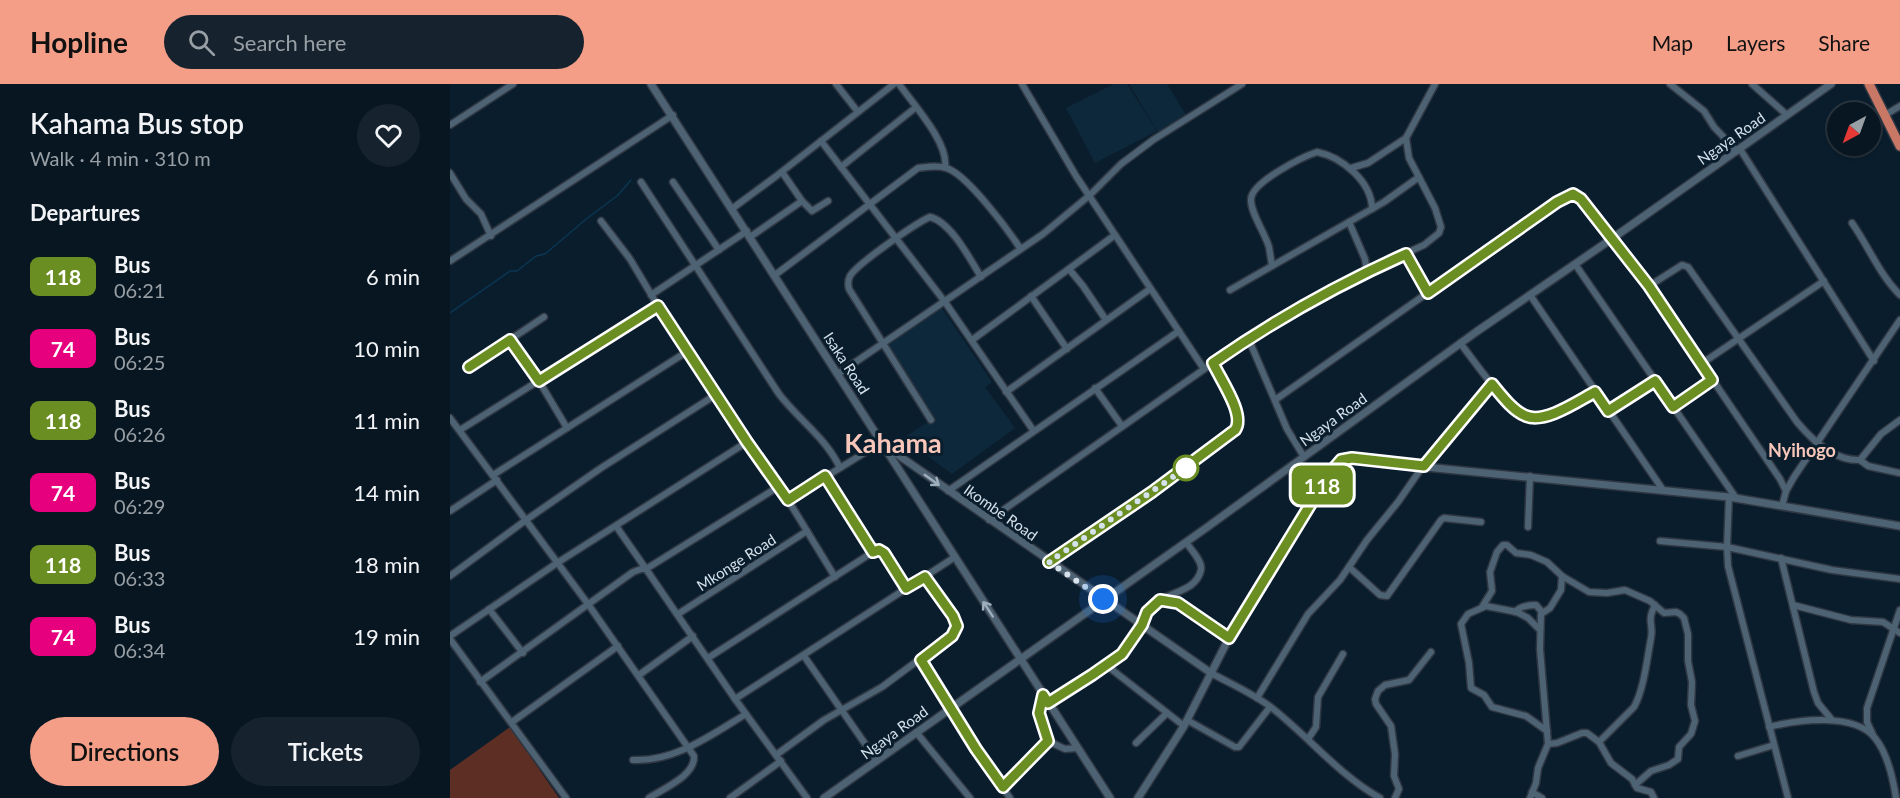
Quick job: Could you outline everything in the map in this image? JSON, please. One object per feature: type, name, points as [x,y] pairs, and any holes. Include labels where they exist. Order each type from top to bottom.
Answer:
[{"type":"highway","points":[[1869,84],[1900,146]]},
{"type":"street","points":[[450,124],[513,84]]},
{"type":"street","points":[[836,84],[858,111]]},
{"type":"street","points":[[733,208],[894,84]]},
{"type":"street","points":[[899,84],[940,141],[947,159],[945,167]]},
{"type":"street","points":[[1022,84],[1076,176],[1204,369]]},
{"type":"street","points":[[838,374],[1067,216],[1111,173],[1153,140],[1242,84]]},
{"type":"street","points":[[1351,168],[1368,163],[1406,138],[1433,84]]},
{"type":"street","points":[[1670,84],[1704,111],[1714,128],[1738,150],[1874,361]]},
{"type":"street","points":[[1752,84],[1787,115]]},
{"type":"street","name":"Ngaya Road","points":[[824,798],[1186,542],[1460,343],[1831,84]]},
{"type":"street","name":"Isaka Road","points":[[654,85],[1110,798]]},
{"type":"street","points":[[1885,115],[1900,106]]},
{"type":"street","points":[[841,167],[915,108]]},
{"type":"street","points":[[450,261],[673,115]]},
{"type":"street","points":[[989,520],[1249,340],[1367,271],[1406,254],[1439,233],[1441,227],[1429,195],[1409,158],[1406,138]]},
{"type":"street","points":[[821,141],[945,302],[1034,430]]},
{"type":"street","points":[[1272,266],[1269,246],[1251,205],[1251,198],[1253,192],[1280,170],[1317,152],[1338,159],[1351,168],[1372,202],[1372,209]]},
{"type":"street","points":[[775,275],[918,168],[945,167],[954,172],[975,191],[1002,222],[1020,248]]},
{"type":"street","points":[[782,172],[802,201],[812,211],[828,201]]},
{"type":"street","points":[[450,174],[466,199],[480,214],[491,236]]},
{"type":"street","points":[[1230,290],[1372,209],[1419,177]]},
{"type":"street","points":[[641,182],[779,394],[834,454],[840,468]]},
{"type":"street","points":[[673,182],[719,250]]},
{"type":"street","points":[[1275,400],[1557,202],[1573,194],[1581,199],[1649,286],[1786,491]]},
{"type":"street","points":[[651,296],[719,250],[802,201]]},
{"type":"street","points":[[931,420],[849,290],[848,281],[851,274],[896,238],[923,220],[934,217],[947,228],[981,277]]},
{"type":"street","points":[[601,221],[630,259],[651,296],[788,500],[835,577]]},
{"type":"street","points":[[1349,222],[1365,258],[1367,271]]},
{"type":"street","points":[[1852,224],[1860,234],[1877,268],[1900,296]]},
{"type":"street","points":[[972,340],[1115,235]]},
{"type":"street","points":[[1406,254],[1428,293]]},
{"type":"street","points":[[1575,264],[1733,498],[1727,547],[1728,566],[1788,798]]},
{"type":"street","points":[[1649,286],[1682,266],[1688,267],[1797,422],[1817,444],[1841,457],[1860,460],[1868,466],[1900,473]]},
{"type":"street","points":[[1069,269],[1106,320]]},
{"type":"street","points":[[1701,364],[1824,282]]},
{"type":"street","points":[[1006,392],[1150,289]]},
{"type":"street","points":[[1530,295],[1663,490]]},
{"type":"street","points":[[1031,296],[1067,349]]},
{"type":"street","points":[[460,430],[658,306]]},
{"type":"street","points":[[469,367],[544,317]]},
{"type":"street","points":[[1782,506],[1786,491],[1900,320]]},
{"type":"street","points":[[948,491],[1179,331]]},
{"type":"street","points":[[510,340],[539,381],[567,429]]},
{"type":"street","points":[[1249,340],[1287,429],[1304,457]]},
{"type":"street","points":[[1460,343],[1492,384],[1523,415],[1532,418],[1552,414],[1595,392]]},
{"type":"street","points":[[450,511],[495,477],[688,351]]},
{"type":"street","points":[[1049,562],[1160,486],[1235,430],[1239,420],[1235,407],[1213,363]]},
{"type":"street","points":[[1673,407],[1712,380]]},
{"type":"street","points":[[1608,411],[1655,381]]},
{"type":"street","points":[[1257,698],[1308,614],[1340,580],[1424,466],[1492,384]]},
{"type":"street","points":[[1095,388],[1122,426]]},
{"type":"street","points":[[450,576],[601,468],[717,394]]},
{"type":"street","points":[[451,419],[639,675],[695,759],[692,766],[679,779],[649,798]]},
{"type":"street","points":[[1860,460],[1881,434],[1900,420]]},
{"type":"street","points":[[566,798],[512,722],[480,682],[450,637],[557,563],[747,442]]},
{"type":"street","points":[[788,500],[825,476],[883,444]]},
{"type":"street","name":"Ikombe Road","points":[[883,444],[1211,673]]},
{"type":"street","points":[[1138,798],[1185,723],[1229,638],[1336,464],[1344,459],[1733,498],[1900,526]]},
{"type":"street","points":[[825,476],[873,552]]},
{"type":"street","points":[[1528,527],[1530,476]]},
{"type":"street","points":[[480,682],[633,572],[641,568],[646,569],[778,487]]},
{"type":"street","points":[[1349,567],[1380,595],[1387,596],[1441,520],[1444,518],[1481,522]]},
{"type":"street","points":[[616,526],[735,699],[807,798]]},
{"type":"street","name":"Mkonge Road","points":[[678,614],[807,531]]},
{"type":"street","points":[[1660,540],[1727,547],[1832,570],[1893,576],[1900,579]]},
{"type":"street","points":[[1048,703],[1122,654],[1142,625],[1147,612],[1160,600],[1187,588],[1196,579],[1202,568],[1201,564],[1186,542]]},
{"type":"street","points":[[1547,731],[1526,716],[1492,707],[1484,695],[1471,688],[1469,663],[1461,624],[1468,614],[1482,607],[1492,591],[1490,572],[1497,552],[1503,545],[1507,545],[1516,553],[1532,555],[1547,562],[1562,576],[1589,592],[1607,594],[1625,590],[1650,601],[1664,613],[1676,612],[1684,618],[1688,634],[1695,721],[1691,734],[1679,747],[1678,759],[1669,765],[1651,771],[1635,785]]},
{"type":"street","points":[[708,658],[873,552],[879,550],[884,553],[906,588]]},
{"type":"street","points":[[735,699],[955,558]]},
{"type":"street","points":[[1781,558],[1814,692],[1818,703],[1832,720]]},
{"type":"street","points":[[1893,576],[1900,572]]},
{"type":"street","points":[[1542,612],[1550,608],[1561,590],[1562,576]]},
{"type":"street","points":[[776,755],[824,720],[882,687],[952,636],[957,626],[953,616],[925,577]]},
{"type":"street","points":[[1160,600],[1178,603],[1229,638]]},
{"type":"street","points":[[1515,612],[1519,608],[1533,605],[1536,605],[1542,612],[1540,630],[1548,744],[1538,768],[1536,783],[1531,795],[1542,798]]},
{"type":"street","points":[[1599,742],[1638,701],[1651,638],[1649,620],[1655,605]]},
{"type":"street","points":[[1794,605],[1851,620],[1883,622],[1900,633]]},
{"type":"street","points":[[1482,607],[1515,612],[1528,618],[1540,630]]},
{"type":"street","points":[[489,609],[523,653]]},
{"type":"street","points":[[1896,798],[1887,760],[1867,722],[1867,708],[1900,610]]},
{"type":"street","points":[[639,675],[693,636]]},
{"type":"street","points":[[512,722],[618,646]]},
{"type":"street","points":[[1395,798],[1399,789],[1394,774],[1395,754],[1390,726],[1375,699],[1378,691],[1385,685],[1406,681],[1412,677],[1431,652]]},
{"type":"street","points":[[1308,739],[1316,727],[1318,698],[1343,654]]},
{"type":"street","points":[[804,656],[876,761]]},
{"type":"street","points":[[921,660],[976,749],[1010,798]]},
{"type":"street","points":[[1106,665],[1167,713],[1235,747],[1239,747],[1270,707]]},
{"type":"street","points":[[1211,673],[1270,707],[1338,768],[1380,798]]},
{"type":"street","points":[[1043,695],[1039,713],[1048,741],[1065,749],[1077,748]]},
{"type":"street","points":[[1136,743],[1167,713]]},
{"type":"street","points":[[633,760],[644,761],[688,749],[746,714]]},
{"type":"street","points":[[1769,727],[1783,723],[1832,720],[1857,725],[1873,735]]},
{"type":"street","points":[[916,732],[970,798]]},
{"type":"street","points":[[1548,744],[1585,733],[1599,742],[1611,763],[1632,779],[1639,789],[1651,792],[1654,798]]},
{"type":"street","points":[[1003,787],[1048,741]]},
{"type":"street","points":[[1738,756],[1774,745]]},
{"type":"street","points":[[730,798],[781,761]]},
{"type":"street","points":[[1364,798],[1369,792]]},
{"type":"shaded area","points":[[1114,84],[1127,84],[1157,131],[1095,163],[1066,108]]},
{"type":"shaded area","points":[[1129,84],[1167,84],[1186,115],[1158,132]]},
{"type":"shaded area","points":[[941,307],[992,382],[985,387],[1015,428],[952,474],[903,438],[933,419],[885,343]]},
{"type":"shaded area","points":[[510,727],[559,798],[450,798],[450,770]]},
{"type":"waterway","points":[[450,313],[510,271],[517,271],[536,256],[545,254],[618,195],[631,180]]},
{"type":"bus line","name":"118","points":[[469,367],[510,340],[539,381],[658,306],[788,500],[825,476],[873,552],[879,550],[884,553],[906,588],[925,577],[953,616],[957,626],[955,633],[921,660],[976,749],[1003,787],[1048,741],[1039,713],[1043,695],[1048,703],[1122,654],[1142,625],[1147,612],[1160,600],[1178,603],[1229,638],[1329,474],[1341,460],[1352,458],[1424,466],[1492,384],[1523,415],[1532,418],[1552,414],[1595,392],[1608,411],[1655,381],[1673,407],[1712,380],[1649,286],[1581,199],[1573,194],[1557,202],[1428,293],[1406,254],[1367,271],[1230,351],[1213,363],[1235,407],[1239,420],[1235,430],[1152,492],[1049,562]]},
{"type":"district","name":"Kahama","points":[[893,442]]},
{"type":"district","name":"Nyihogo","points":[[1802,450]]},
{"type":"route","points":[[1103,599],[1049,562],[1186,468]]}]
